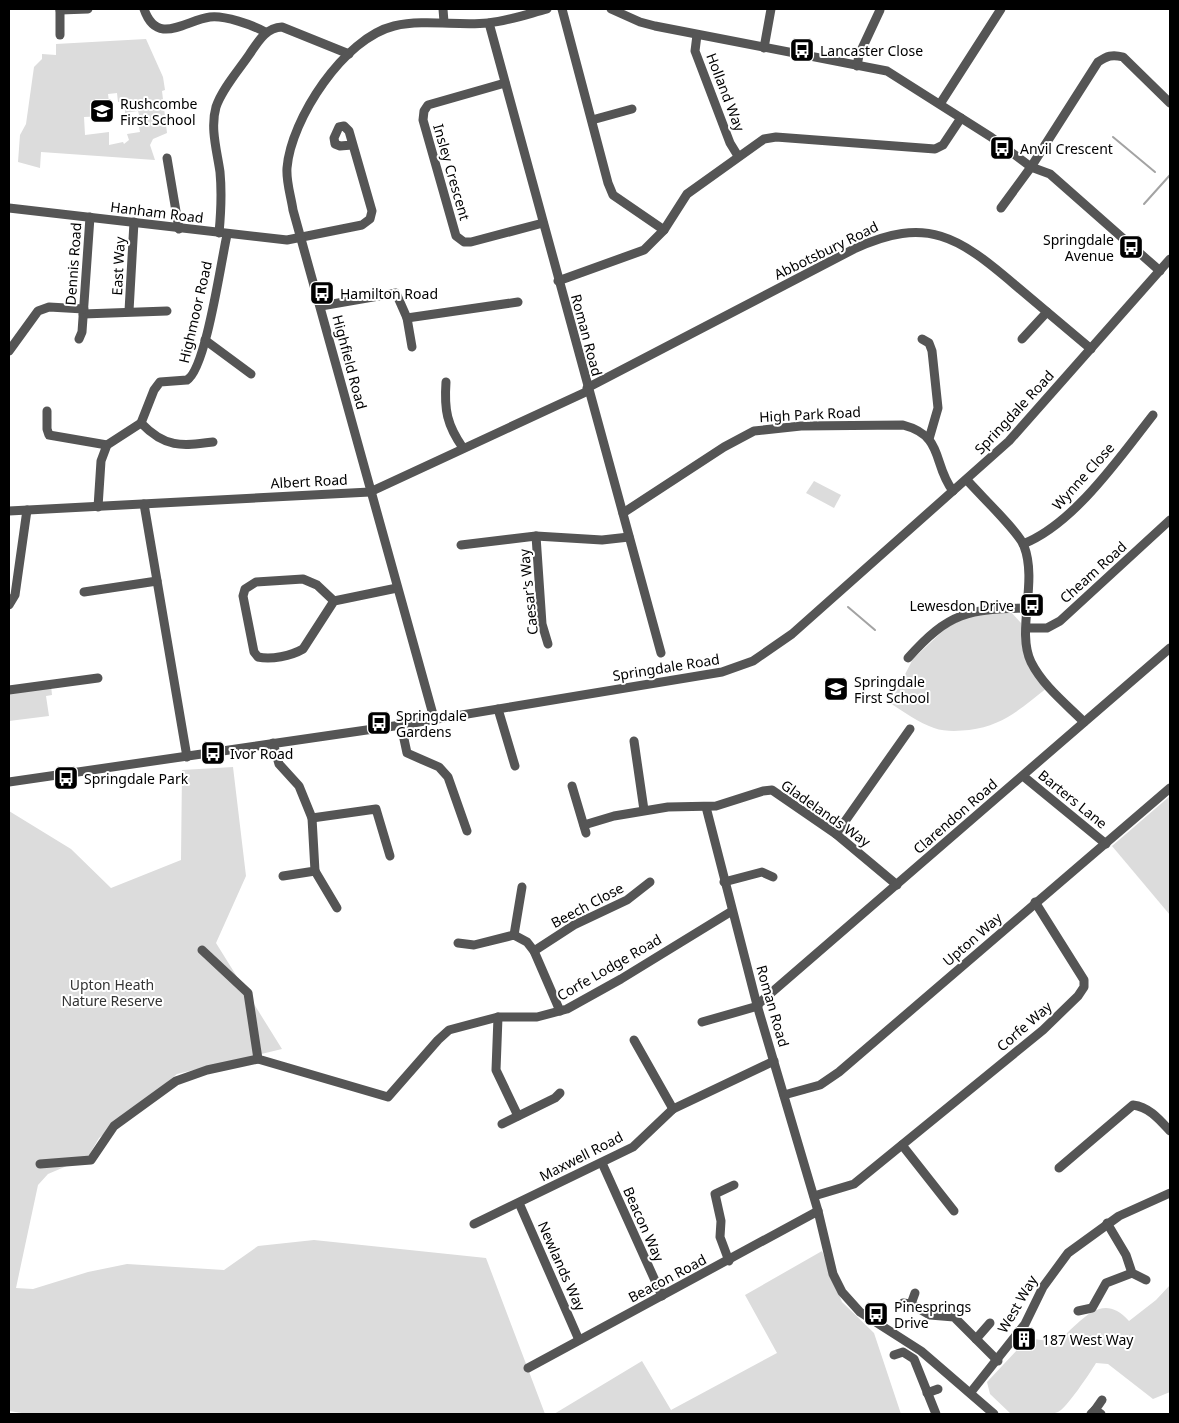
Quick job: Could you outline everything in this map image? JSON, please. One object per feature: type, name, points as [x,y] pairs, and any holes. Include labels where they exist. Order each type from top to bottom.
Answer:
[{"type":"street","points":[[60,35],[60,10],[88,9]]},
{"type":"street","points":[[144,9],[150,19],[164,29],[179,29],[212,17],[248,25],[265,32],[273,28],[282,27],[348,54]]},
{"type":"street","points":[[443,9],[444,22]]},
{"type":"street","name":"Highfield Road","points":[[434,718],[370,492],[302,239],[288,179],[292,144],[315,95],[348,54],[361,42],[387,28],[416,23],[489,23],[547,9]]},
{"type":"street","points":[[562,9],[613,195],[664,230]]},
{"type":"street","points":[[764,48],[771,9]]},
{"type":"street","points":[[940,104],[1001,9]]},
{"type":"street","points":[[615,10],[640,22],[697,35],[887,71],[962,118],[1031,167],[1050,174],[1160,271]]},
{"type":"street","points":[[857,66],[859,55],[880,10]]},
{"type":"street","name":"Roman Road","points":[[489,23],[661,653]]},
{"type":"street","name":"Highmoor Road","points":[[141,423],[154,390],[160,382],[187,380],[192,377],[205,340],[223,234],[222,199],[214,131],[216,107],[224,92],[265,32]]},
{"type":"street","name":"Holland Way","points":[[697,35],[695,51],[730,143],[738,156]]},
{"type":"street","points":[[1001,208],[1031,167],[1098,62],[1106,57],[1113,54],[1123,56],[1170,103]]},
{"type":"street","name":"Insley Crescent","points":[[505,83],[428,105],[424,111],[424,123],[456,236],[464,242],[471,242],[543,223]]},
{"type":"street","points":[[592,120],[632,109]]},
{"type":"street","points":[[558,280],[639,253],[653,243],[664,230],[687,194],[764,139],[776,137],[935,149],[943,145],[962,118]]},
{"type":"street","name":"Hanham Road","points":[[9,208],[223,234],[287,240],[302,239],[362,225],[370,219],[372,211],[352,145]]},
{"type":"street","points":[[167,158],[179,228]]},
{"type":"street","name":"Dennis Road","points":[[79,339],[82,332],[84,311],[90,217]]},
{"type":"street","name":"East Way","points":[[129,311],[134,222]]},
{"type":"street","name":"Abbotsbury Road","points":[[588,390],[854,248],[897,233],[935,234],[966,246],[987,260],[1091,350]]},
{"type":"street","name":"Springdale Road","points":[[9,782],[498,709],[703,675],[746,665],[792,634],[1009,441],[1170,259]]},
{"type":"street","points":[[320,306],[396,293],[407,318],[412,347]]},
{"type":"street","points":[[407,318],[518,302]]},
{"type":"street","points":[[9,352],[38,311],[49,307],[84,311]]},
{"type":"street","name":"Dennis Road","points":[[84,311],[167,311]]},
{"type":"street","points":[[1022,339],[1047,312]]},
{"type":"street","points":[[922,339],[929,343],[932,351],[938,408],[929,439],[936,448],[944,477],[953,491]]},
{"type":"street","points":[[205,340],[251,374]]},
{"type":"street","points":[[446,382],[445,408],[453,434],[463,448]]},
{"type":"street","name":"Albert Road","points":[[9,511],[370,492],[588,390]]},
{"type":"street","points":[[47,411],[46,429],[49,435],[107,445]]},
{"type":"street","name":"Wynne Close","points":[[1023,544],[1037,538],[1064,518],[1116,462],[1153,415]]},
{"type":"street","points":[[98,507],[101,462],[107,445],[141,423],[150,432],[169,444],[213,442]]},
{"type":"street","name":"High Park Road","points":[[623,512],[724,447],[754,431],[801,426],[902,425],[916,429],[929,439]]},
{"type":"street","points":[[966,480],[1023,544],[1029,574],[1027,649],[1031,662],[1044,681],[1084,722]]},
{"type":"street","points":[[144,504],[186,756]]},
{"type":"street","points":[[9,605],[15,595],[27,510]]},
{"type":"street","name":"Cheam Road","points":[[1027,628],[1046,628],[1060,622],[1170,520]]},
{"type":"street","name":"Caesar's Way","points":[[536,536],[542,624],[548,644]]},
{"type":"street","name":"Caesar's Way","points":[[462,545],[536,536],[602,540],[630,537]]},
{"type":"street","points":[[334,601],[312,581],[303,579],[256,582],[249,585],[244,596],[254,652],[258,657],[271,658],[297,653],[303,649],[334,601],[397,588]]},
{"type":"street","points":[[84,592],[157,581]]},
{"type":"street","points":[[908,658],[930,634],[945,622],[961,615],[987,609],[1028,608]]},
{"type":"street","name":"Clarendon Road","points":[[758,1006],[1170,648]]},
{"type":"street","points":[[9,690],[98,678]]},
{"type":"street","points":[[498,709],[515,766]]},
{"type":"street","points":[[401,724],[407,753],[439,767],[448,777],[467,832]]},
{"type":"street","points":[[836,834],[910,729]]},
{"type":"street","points":[[634,742],[644,810]]},
{"type":"street","points":[[273,743],[279,764],[299,786],[312,818],[315,871],[337,908]]},
{"type":"street","name":"Barters Lane","points":[[1023,776],[1106,844]]},
{"type":"street","name":"Gladelands Way","points":[[572,786],[585,829],[644,810],[668,807],[706,807],[772,790],[836,834],[897,885]]},
{"type":"street","name":"Upton Way","points":[[784,1095],[820,1085],[839,1072],[1170,788]]},
{"type":"street","name":"Roman Road","points":[[706,807],[724,882],[758,1006],[818,1211]]},
{"type":"street","points":[[312,818],[376,809],[390,856]]},
{"type":"street","points":[[283,876],[315,871]]},
{"type":"street","points":[[724,882],[762,872],[773,878]]},
{"type":"street","name":"Beech Close","points":[[534,951],[582,921],[627,900],[650,882]]},
{"type":"street","points":[[514,935],[522,886]]},
{"type":"street","name":"Corfe Way","points":[[814,1196],[854,1184],[1043,1030],[1078,996],[1084,987],[1084,980],[1035,902]]},
{"type":"street","name":"Corfe Lodge Road","points":[[40,1164],[91,1160],[114,1126],[176,1081],[207,1070],[258,1060],[388,1097],[449,1030],[498,1017],[537,1017],[560,1011],[621,979],[732,911]]},
{"type":"street","points":[[458,943],[474,945],[514,935],[527,942],[534,951],[560,1011]]},
{"type":"street","points":[[202,950],[248,994],[258,1060]]},
{"type":"street","points":[[702,1022],[758,1006]]},
{"type":"street","points":[[498,1017],[496,1070],[518,1116]]},
{"type":"street","points":[[634,1040],[673,1109]]},
{"type":"street","name":"Maxwell Road","points":[[474,1224],[633,1147],[673,1109],[774,1061]]},
{"type":"street","points":[[502,1124],[555,1098],[560,1093]]},
{"type":"street","points":[[1059,1168],[1133,1105],[1149,1110],[1170,1130]]},
{"type":"street","points":[[902,1145],[954,1210]]},
{"type":"street","name":"Beacon Way","points":[[602,1163],[662,1296]]},
{"type":"street","points":[[729,1261],[720,1237],[721,1221],[715,1194],[734,1185]]},
{"type":"street","name":"West Way","points":[[971,1392],[998,1361],[1025,1324],[1043,1287],[1057,1265],[1078,1244],[1107,1223],[1170,1193]]},
{"type":"street","name":"Newlands Way","points":[[519,1203],[580,1340]]},
{"type":"street","points":[[818,1211],[833,1274],[845,1296],[860,1312],[921,1351],[971,1392],[994,1414]]},
{"type":"street","name":"Beacon Road","points":[[528,1368],[729,1261],[818,1211]]},
{"type":"street","points":[[1107,1223],[1126,1255],[1132,1273],[1146,1280]]},
{"type":"street","points":[[1078,1312],[1092,1308],[1106,1283],[1132,1273]]},
{"type":"street","points":[[915,1293],[907,1304],[930,1315],[954,1318],[998,1361]]},
{"type":"street","points":[[976,1339],[990,1323]]},
{"type":"street","points":[[894,1355],[903,1352],[914,1359],[936,1414]]},
{"type":"street","points":[[927,1393],[938,1389]]},
{"type":"street","points":[[1096,1413],[1102,1400]]},
{"type":"green space","name":"Rushcombe First School","points":[[146,39],[163,77],[165,90],[162,91],[167,133],[153,139],[150,145],[155,160],[41,152],[40,168],[18,162],[20,135],[26,124],[34,67],[42,59],[42,54],[56,55],[56,44]],"holes":[[[117,93],[118,102],[125,101],[125,113],[138,111],[142,126],[139,127],[140,132],[127,134],[129,140],[124,144],[123,142],[109,145],[109,132],[85,135],[84,117],[105,116],[103,104],[109,102],[108,94]]]},
{"type":"green space","points":[[814,481],[841,495],[834,508],[806,493]]},
{"type":"green space","points":[[1010,611],[1021,623],[1022,642],[1026,658],[1034,674],[1047,688],[1028,703],[1011,715],[992,724],[981,728],[952,731],[928,726],[890,703],[913,659],[946,628],[967,617]]},
{"type":"green space","points":[[51,685],[52,695],[46,696],[49,716],[9,721],[9,692]]},
{"type":"green space","name":"Upton Heath Nature Reserve","points":[[233,767],[246,876],[216,943],[282,1049],[177,1074],[99,1138],[88,1157],[48,1174],[38,1185],[16,1288],[33,1289],[88,1272],[127,1264],[224,1270],[258,1246],[314,1240],[486,1258],[545,1414],[28,1414],[9,1411],[9,811],[71,849],[111,888],[181,860],[182,770]]},
{"type":"green space","points":[[1170,796],[1170,915],[1112,846]]},
{"type":"green space","points":[[822,1251],[842,1302],[874,1333],[901,1414],[554,1414],[642,1361],[671,1410],[777,1353],[745,1295]]},
{"type":"green space","points":[[1170,1285],[1170,1392],[1153,1399],[1108,1364],[1096,1363],[1078,1390],[1062,1409],[1053,1414],[1011,1414],[990,1394],[987,1382],[1018,1349],[1034,1339],[1056,1342],[1090,1313],[1099,1309],[1109,1308],[1118,1312],[1129,1321],[1156,1300]]},
{"type":"waterway","points":[[1113,137],[1155,172]]},
{"type":"waterway","points":[[1144,204],[1170,175]]},
{"type":"waterway","points":[[848,607],[875,630]]},
{"type":"place","name":"Lancaster Close","points":[[802,50]]},
{"type":"place","name":"Rushcombe First School","points":[[102,111]]},
{"type":"place","name":"Anvil Crescent","points":[[1002,148]]},
{"type":"place","name":"Springdale Avenue","points":[[1131,247]]},
{"type":"place","name":"Hamilton Road","points":[[322,293]]},
{"type":"place","name":"Lewesdon Drive","points":[[1032,605]]},
{"type":"place","name":"Springdale First School","points":[[836,689]]},
{"type":"place","name":"Springdale Gardens","points":[[379,723]]},
{"type":"place","name":"Ivor Road","points":[[213,753]]},
{"type":"place","name":"Springdale Park","points":[[66,778]]},
{"type":"place","name":"Pinesprings Drive","points":[[876,1314]]},
{"type":"place","name":"187 West Way","points":[[1024,1339]]}]
